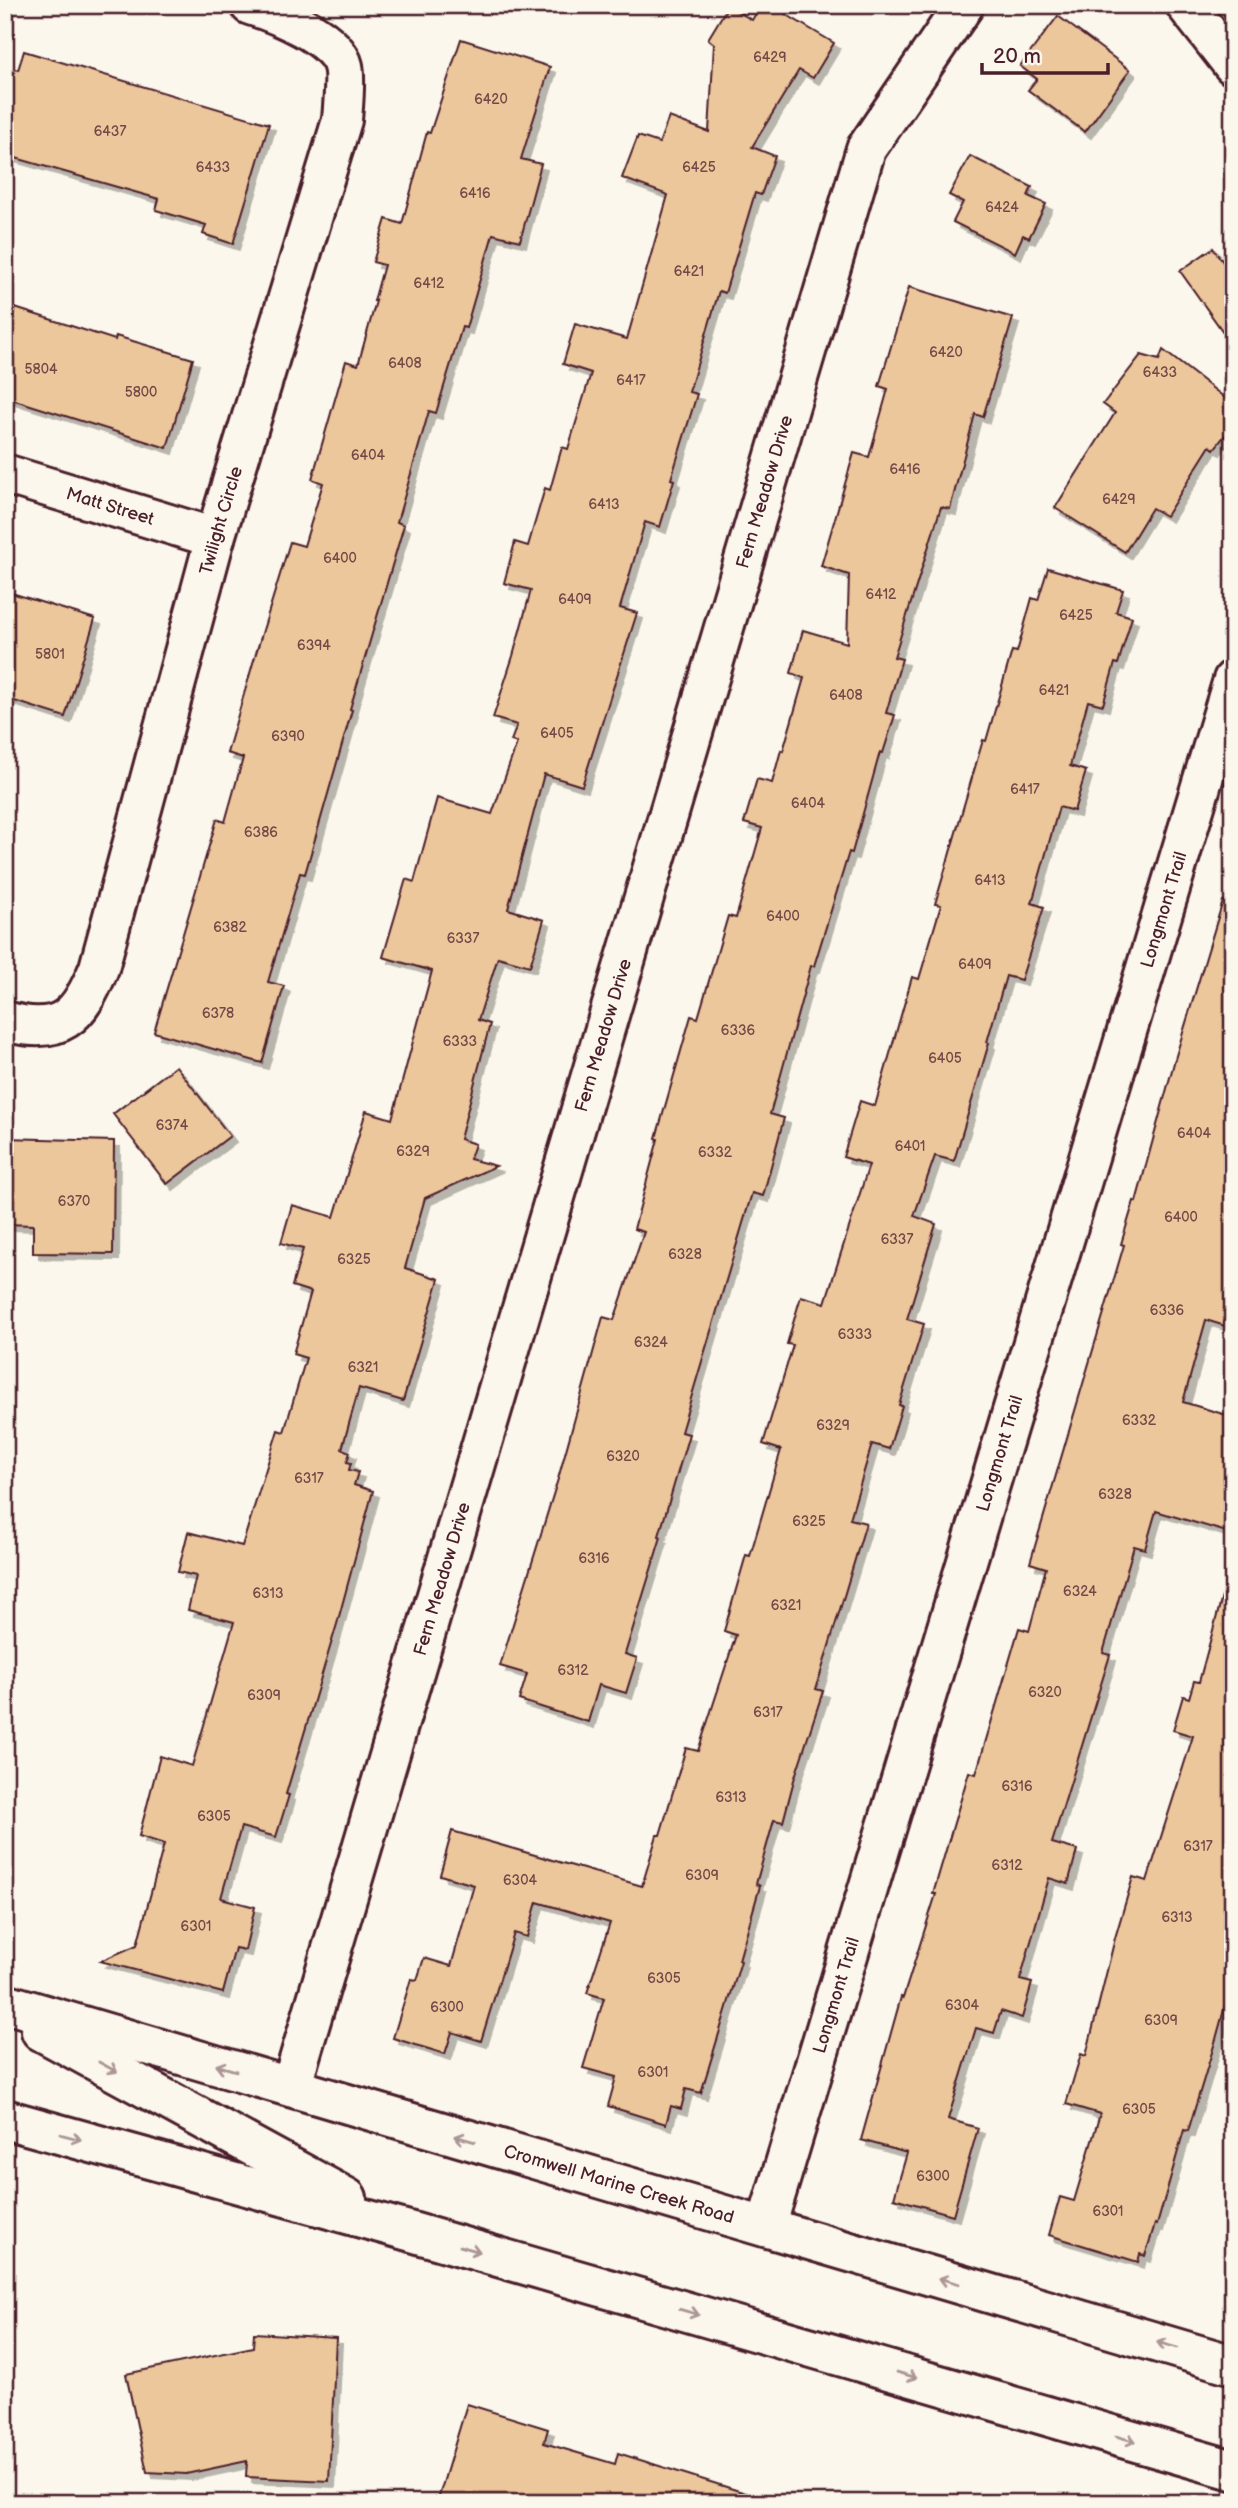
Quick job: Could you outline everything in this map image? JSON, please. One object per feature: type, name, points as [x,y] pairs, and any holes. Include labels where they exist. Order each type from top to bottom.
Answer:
[{"type":"street","name":"Twilight Circle","points":[[5,1021],[23,1027],[46,1026],[70,1018],[87,997],[99,968],[215,538],[342,120],[343,66],[331,44],[270,11],[250,5]]},
{"type":"street","name":"Fern Meadow Drive","points":[[291,2087],[866,149],[964,5]]},
{"type":"street","points":[[1186,5],[1233,65]]},
{"type":"street","name":"Matt Street","points":[[5,474],[215,538]]},
{"type":"street","name":"Longmont Trail","points":[[766,2227],[1233,680]]},
{"type":"street","name":"Cromwell Marine Creek Road","points":[[5,2003],[1233,2364]]},
{"type":"street","points":[[5,2011],[405,2230]]},
{"type":"street","points":[[5,2119],[405,2230],[1233,2470]]},
{"type":"building","points":[[761,5],[770,5],[834,43],[813,78],[799,70],[752,147],[775,156],[761,195],[755,193],[725,293],[719,291],[689,392],[697,394],[671,479],[674,480],[660,527],[645,522],[620,608],[637,613],[582,786],[544,774],[508,909],[544,920],[530,966],[498,957],[478,1020],[490,1024],[460,1139],[475,1144],[470,1159],[496,1166],[425,1198],[405,1268],[439,1279],[403,1401],[359,1388],[342,1449],[350,1452],[347,1462],[351,1463],[349,1470],[358,1472],[354,1485],[373,1491],[276,1837],[241,1827],[221,1898],[255,1907],[245,1950],[235,1948],[223,1993],[100,1961],[137,1945],[164,1844],[139,1836],[160,1756],[192,1766],[234,1622],[188,1610],[196,1576],[178,1572],[188,1532],[242,1546],[278,1430],[284,1432],[306,1358],[293,1354],[311,1292],[292,1286],[303,1249],[281,1243],[292,1205],[334,1217],[366,1111],[392,1119],[432,971],[383,957],[406,879],[414,882],[437,798],[492,814],[517,743],[511,741],[517,725],[493,718],[531,590],[504,583],[515,542],[528,546],[545,488],[550,490],[562,447],[568,449],[591,373],[563,364],[575,324],[627,339],[668,195],[622,178],[638,136],[659,143],[669,117],[709,132],[714,44],[708,39],[728,6],[752,20]]},
{"type":"building","points":[[1058,16],[1130,70],[1085,132],[1028,90],[1037,79],[1020,66]]},
{"type":"building","points":[[461,39],[550,67],[521,159],[541,164],[520,241],[493,234],[466,328],[462,327],[436,413],[429,411],[397,522],[404,525],[350,709],[352,710],[305,874],[300,873],[268,982],[284,986],[262,1063],[154,1032],[217,819],[225,822],[243,758],[227,753],[290,542],[304,546],[323,483],[312,479],[346,361],[358,365],[384,265],[373,262],[386,219],[402,224],[427,132],[430,133]]},
{"type":"building","points":[[24,51],[269,124],[233,244],[203,234],[206,225],[156,210],[159,199],[5,155],[5,66],[18,70]]},
{"type":"building","points":[[970,156],[1032,187],[1028,196],[1046,204],[1029,238],[1023,235],[1015,253],[953,222],[963,202],[949,195]]},
{"type":"building","points":[[1213,248],[1233,276],[1233,346],[1180,271]]},
{"type":"building","points":[[909,287],[1013,318],[983,417],[975,414],[950,509],[941,507],[894,657],[902,659],[886,713],[895,715],[883,753],[880,752],[852,853],[849,852],[814,966],[811,966],[770,1114],[784,1118],[763,1196],[752,1193],[681,1432],[689,1434],[625,1654],[637,1658],[626,1693],[599,1685],[588,1722],[519,1700],[527,1674],[500,1666],[558,1479],[603,1317],[614,1320],[644,1232],[634,1229],[658,1139],[656,1138],[691,1016],[698,1018],[728,916],[736,918],[762,828],[744,823],[757,779],[772,783],[781,750],[783,751],[804,678],[791,673],[803,630],[847,643],[849,575],[821,566],[854,453],[869,457],[888,389],[879,386]]},
{"type":"building","points":[[15,308],[115,340],[116,336],[193,359],[167,448],[5,397],[5,341]]},
{"type":"building","points":[[1163,350],[1233,404],[1233,425],[1214,449],[1210,446],[1166,516],[1152,508],[1125,552],[1055,508],[1115,413],[1103,404],[1141,355],[1159,360]]},
{"type":"building","points":[[1048,568],[1123,590],[1116,612],[1132,617],[1103,705],[1088,701],[1070,766],[1086,771],[1074,811],[1059,807],[1032,903],[1044,907],[1021,980],[1006,976],[954,1161],[935,1156],[914,1216],[936,1224],[907,1319],[924,1324],[899,1405],[902,1406],[889,1449],[872,1444],[850,1519],[866,1523],[816,1689],[823,1691],[783,1822],[774,1820],[756,1884],[760,1886],[739,1960],[741,1961],[701,2093],[686,2089],[681,2109],[671,2106],[666,2124],[608,2106],[616,2077],[583,2068],[604,1998],[587,1993],[610,1923],[537,1902],[527,1937],[514,1933],[481,2041],[452,2032],[445,2054],[393,2038],[411,1979],[417,1980],[424,1958],[451,1966],[474,1885],[440,1875],[452,1831],[642,1886],[686,1748],[698,1751],[736,1635],[724,1631],[746,1555],[750,1556],[781,1450],[763,1444],[793,1345],[787,1344],[801,1296],[825,1303],[869,1165],[843,1157],[860,1101],[875,1106],[912,977],[919,979],[941,905],[935,904],[983,740],[986,741],[1012,651],[1017,652],[1032,598],[1038,600]]},
{"type":"building","points":[[5,591],[95,619],[65,717],[5,698]]},
{"type":"building","points":[[1223,901],[1233,903],[1233,1300],[1225,1326],[1206,1320],[1183,1402],[1233,1417],[1233,1534],[1156,1511],[1145,1549],[1134,1546],[1103,1653],[1110,1655],[1052,1843],[1077,1850],[1068,1884],[1049,1878],[1020,1980],[1032,1983],[1022,2018],[1001,2011],[994,2033],[976,2028],[948,2119],[978,2128],[953,2215],[894,2198],[907,2153],[861,2140],[901,1997],[903,1998],[936,1894],[933,1894],[969,1772],[976,1774],[1019,1628],[1029,1631],[1046,1568],[1030,1563]]},
{"type":"building","points":[[176,1066],[230,1136],[167,1184],[113,1114]]},
{"type":"building","points":[[5,1138],[114,1141],[113,1254],[33,1253],[33,1225],[5,1224]]},
{"type":"building","points":[[1222,1597],[1233,1599],[1233,1977],[1157,2225],[1155,2224],[1145,2256],[1140,2254],[1138,2262],[1049,2235],[1060,2197],[1074,2201],[1100,2114],[1066,2104],[1081,2054],[1086,2056],[1133,1877],[1147,1881],[1193,1736],[1173,1730],[1183,1696],[1189,1698],[1194,1681],[1199,1682]]},
{"type":"building","points":[[254,2333],[336,2338],[329,2481],[246,2477],[247,2461],[186,2474],[147,2472],[126,2374],[253,2347]]},
{"type":"building","points":[[467,2404],[548,2429],[544,2443],[615,2464],[618,2453],[752,2495],[751,2503],[437,2503]]}]
